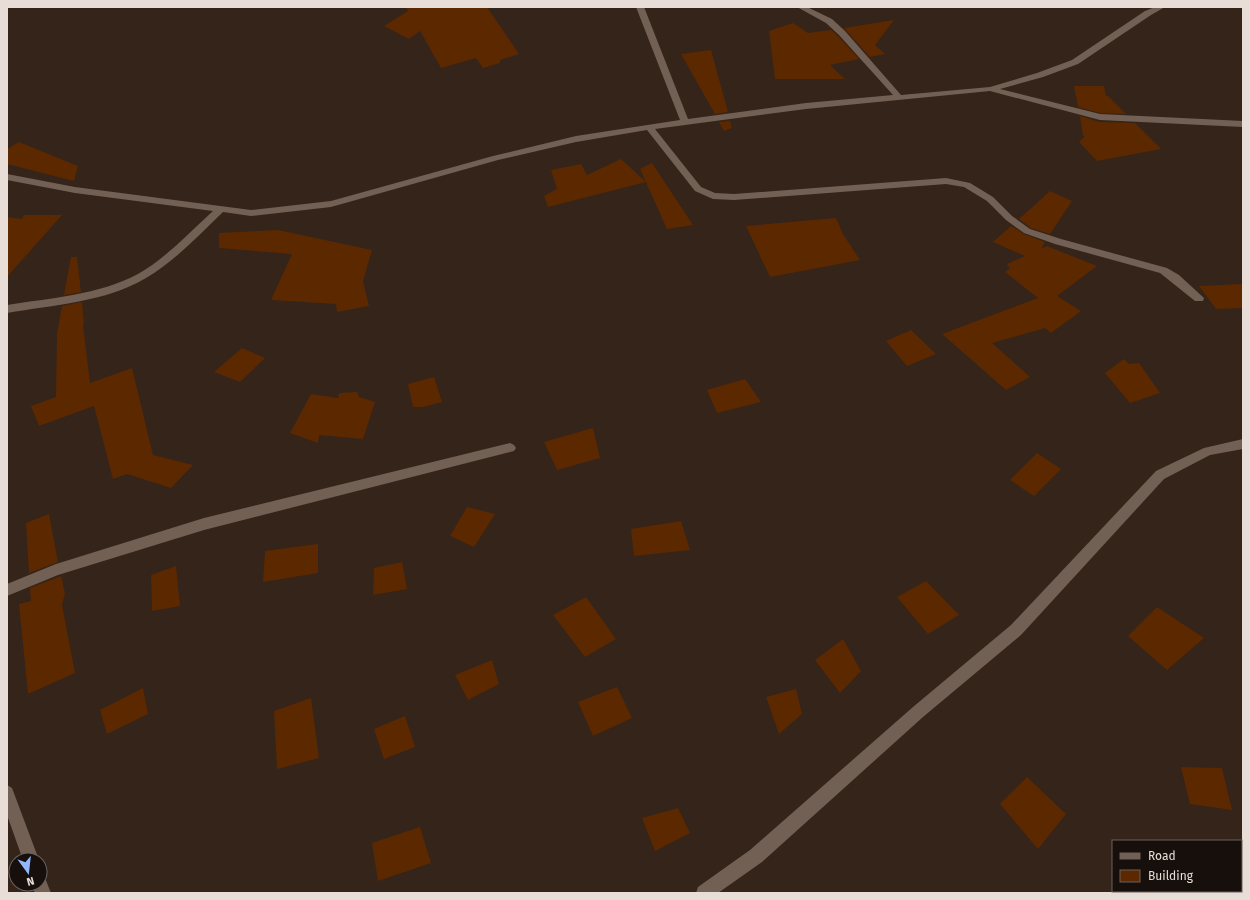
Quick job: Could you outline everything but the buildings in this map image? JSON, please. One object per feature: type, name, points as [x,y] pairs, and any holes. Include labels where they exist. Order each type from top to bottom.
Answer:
[{"type":"street","points":[[640,7],[685,122]]},
{"type":"street","points":[[801,7],[829,21],[899,97]]},
{"type":"street","points":[[7,177],[75,190],[251,212],[288,210],[331,204],[496,158],[576,139],[685,122],[806,106],[990,89],[1040,75],[1074,62],[1161,7]]},
{"type":"street","points":[[990,89],[1100,117],[1243,124]]},
{"type":"street","points":[[650,128],[698,189],[713,196],[734,197],[946,181],[967,185],[990,200],[1009,218],[1027,231],[1058,242],[1163,270],[1199,298]]},
{"type":"street","points":[[7,310],[94,293],[130,281],[158,264],[189,239],[221,209]]},
{"type":"street","points":[[704,893],[756,856],[918,712],[1016,630],[1160,475],[1208,451],[1243,444]]},
{"type":"street","points":[[7,590],[56,570],[204,524],[510,448]]},
{"type":"street","points":[[7,793],[28,852]]}]
